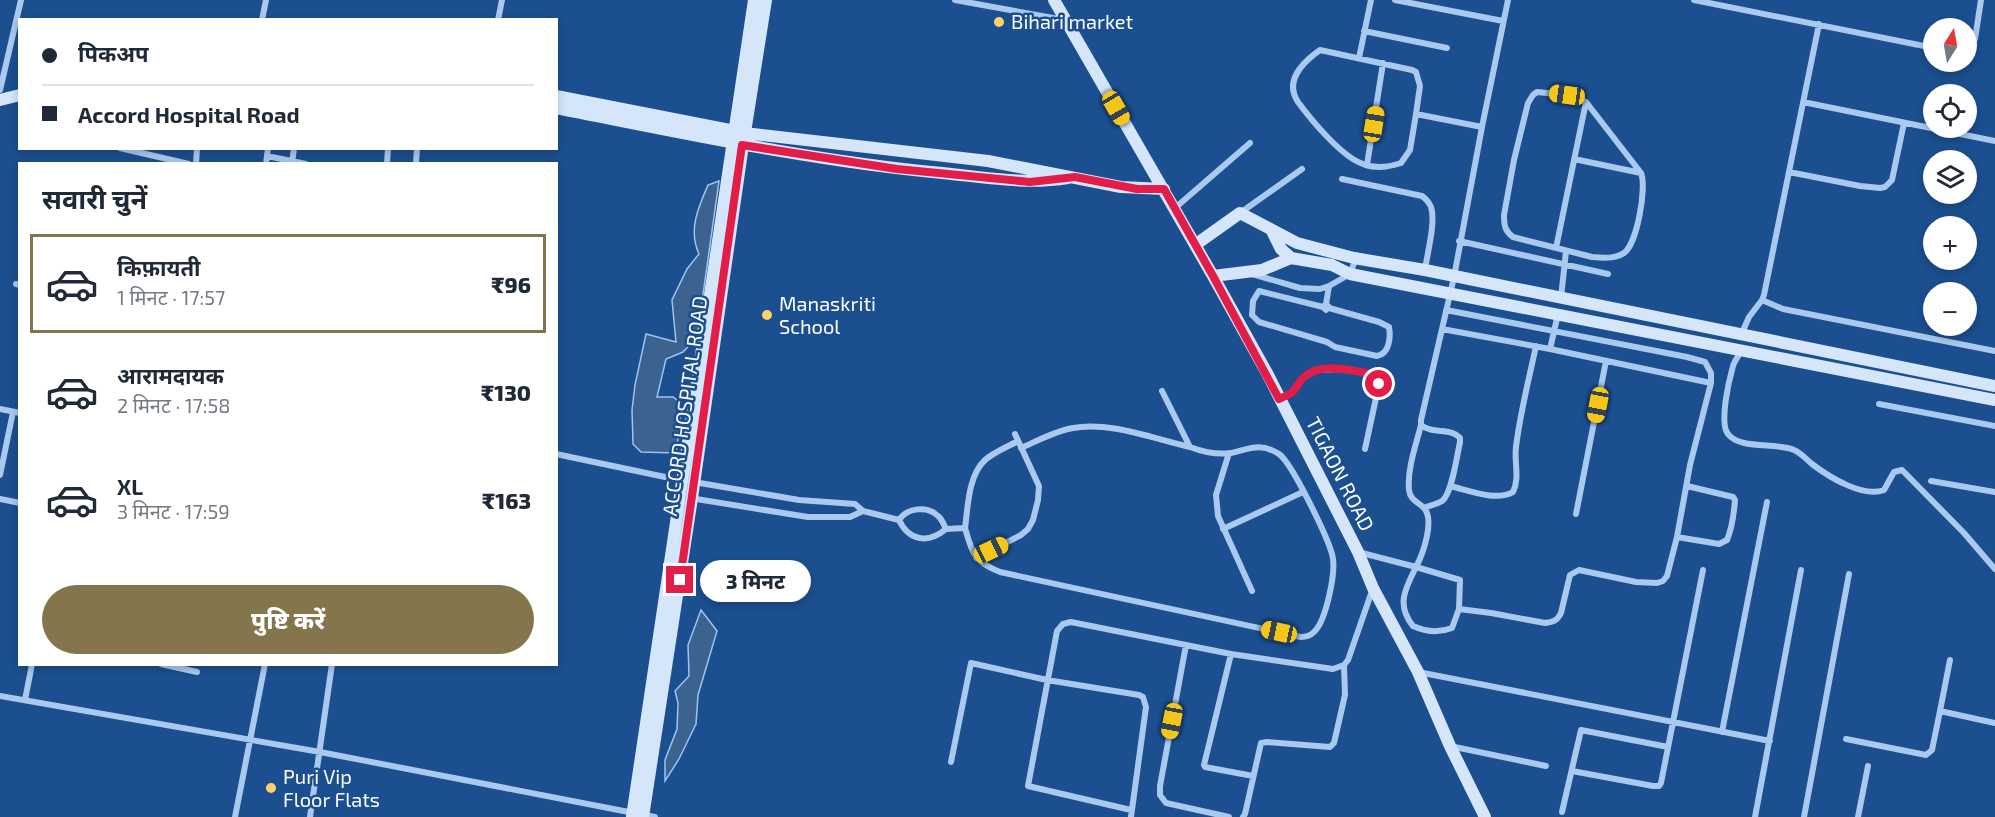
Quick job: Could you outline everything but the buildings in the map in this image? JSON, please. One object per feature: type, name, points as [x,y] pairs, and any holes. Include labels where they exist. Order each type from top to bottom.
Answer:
[{"type":"street","points":[[0,90],[21,0]]},
{"type":"street","points":[[262,18],[266,0]]},
{"type":"street","points":[[498,18],[502,0]]},
{"type":"street","points":[[738,138],[754,0]]},
{"type":"street","name":"ACCORD HOSPITAL ROAD","points":[[641,816],[738,138],[766,0]]},
{"type":"street","points":[[955,0],[1065,20]]},
{"type":"street","name":"TIGAON ROAD","points":[[1054,0],[1164,189],[1279,399],[1358,552],[1373,588],[1418,672],[1450,746],[1485,817]]},
{"type":"street","points":[[1359,58],[1371,0]]},
{"type":"street","points":[[1395,0],[1503,21]]},
{"type":"street","points":[[1358,552],[1416,567],[1460,580],[1462,583],[1459,609],[1452,628],[1444,631],[1422,630],[1413,626],[1406,617],[1403,603],[1416,567],[1422,553],[1429,521],[1424,508],[1412,498],[1409,492],[1413,461],[1454,278],[1459,242],[1508,0]]},
{"type":"street","points":[[1694,0],[1923,46]]},
{"type":"street","points":[[1977,26],[1981,0]]},
{"type":"street","points":[[1741,334],[1749,317],[1762,300],[1819,24]]},
{"type":"street","points":[[1364,31],[1447,48]]},
{"type":"street","points":[[1320,50],[1359,58],[1416,72],[1420,86],[1416,114],[1410,150],[1401,163],[1382,167],[1367,165],[1349,156],[1329,138],[1294,96],[1293,86],[1297,71],[1320,50]]},
{"type":"street","points":[[1367,165],[1383,63]]},
{"type":"street","points":[[1542,92],[1577,97],[1586,102],[1641,173],[1644,182],[1642,200],[1634,238],[1625,253],[1604,259],[1513,237],[1506,232],[1504,215],[1516,148],[1528,103],[1533,95],[1542,92]]},
{"type":"street","points":[[0,100],[18,95]]},
{"type":"street","points":[[558,96],[738,138],[988,161],[1137,189],[1164,189]]},
{"type":"street","points":[[0,107],[18,102]]},
{"type":"street","points":[[1556,248],[1586,102]]},
{"type":"street","points":[[1803,102],[1995,141]]},
{"type":"street","points":[[558,108],[738,138],[897,169],[1013,181],[1050,181],[1075,177]]},
{"type":"street","points":[[1416,114],[1482,127]]},
{"type":"street","points":[[1789,172],[1860,186],[1885,187],[1892,180],[1904,123]]},
{"type":"street","points":[[1174,208],[1250,143]]},
{"type":"street","points":[[129,150],[180,162]]},
{"type":"street","points":[[267,152],[292,162]]},
{"type":"street","points":[[1574,159],[1641,173]]},
{"type":"street","points":[[1195,244],[1302,169]]},
{"type":"street","points":[[1342,179],[1422,196],[1428,201],[1432,208],[1432,222],[1425,270]]},
{"type":"street","points":[[1240,213],[1298,243],[1356,258],[1995,386]]},
{"type":"street","points":[[1272,231],[1281,249],[1291,258]]},
{"type":"street","points":[[1459,242],[1608,274]]},
{"type":"street","points":[[1561,299],[1566,251]]},
{"type":"street","points":[[1213,276],[1262,270],[1291,258],[1332,265],[1350,274],[1995,400]]},
{"type":"street","points":[[1248,272],[1300,288],[1320,289],[1350,274],[1356,258]]},
{"type":"street","points":[[1326,306],[1329,286]]},
{"type":"street","points":[[1259,291],[1326,306],[1389,327],[1390,334],[1386,352],[1377,357],[1335,347],[1327,342],[1259,322],[1252,315],[1253,301],[1259,291]]},
{"type":"street","points":[[1762,300],[1772,306],[1792,311],[1995,351]]},
{"type":"street","points":[[1446,310],[1699,360],[1709,366],[1711,383],[1670,568],[1663,581],[1642,582],[1579,570],[1573,572],[1565,590],[1561,613],[1553,622],[1545,623],[1459,609]]},
{"type":"street","points":[[1550,349],[1558,313]]},
{"type":"street","points":[[1442,329],[1536,346],[1711,383]]},
{"type":"street","points":[[1450,486],[1493,495],[1508,495],[1513,492],[1517,475],[1516,448],[1536,346]]},
{"type":"street","points":[[1743,350],[1735,361],[1732,371],[1724,419],[1726,431],[1733,439],[1743,443],[1792,449],[1844,483],[1867,492],[1884,490],[1894,472],[1902,470],[1964,533],[1995,569]]},
{"type":"street","points":[[1576,514],[1606,361]]},
{"type":"street","points":[[1279,399],[1292,392],[1301,380],[1315,370],[1339,369],[1373,374],[1379,384],[1365,449]]},
{"type":"street","points":[[1162,391],[1190,447]]},
{"type":"street","points":[[1879,404],[1995,426]]},
{"type":"street","points":[[0,409],[18,412],[0,475]]},
{"type":"street","points":[[1421,425],[1432,431],[1454,433],[1460,438],[1450,486],[1445,498],[1441,502],[1424,508]]},
{"type":"street","points":[[976,558],[1021,535],[1031,525],[1038,500],[1039,486],[1021,448],[1016,437],[985,460],[977,472],[970,495],[965,528],[976,558],[985,566],[1000,572],[1307,637],[1318,627],[1330,589],[1333,556],[1322,526],[1287,461],[1276,452],[1258,447],[1247,447],[1229,453],[1213,453],[1090,426],[1070,428],[1021,448]]},
{"type":"street","points":[[1229,453],[1216,495],[1218,516],[1252,591]]},
{"type":"street","points":[[558,454],[688,482],[799,500],[855,504],[863,511],[898,520],[903,530],[911,536],[925,539],[936,537],[946,529],[965,528]]},
{"type":"street","points":[[1931,481],[1995,492]]},
{"type":"street","points":[[1677,537],[1719,544],[1727,540],[1730,533],[1735,505],[1733,496],[1687,486]]},
{"type":"street","points":[[1223,529],[1303,492]]},
{"type":"street","points":[[686,498],[808,517],[850,517],[863,511]]},
{"type":"street","points":[[0,500],[18,503]]},
{"type":"street","points":[[1722,732],[1767,502]]},
{"type":"street","points":[[898,520],[903,513],[924,509],[940,517],[946,529]]},
{"type":"street","points":[[1572,771],[1656,786],[1661,783],[1703,570]]},
{"type":"street","points":[[1755,817],[1801,570]]},
{"type":"street","points":[[1804,817],[1849,574]]},
{"type":"street","points":[[951,762],[971,663],[1047,680],[1139,695],[1143,697],[1146,707],[1131,814],[1028,786],[1047,680],[1057,631],[1063,624],[1071,622],[1231,654],[1333,669],[1344,665],[1348,660],[1373,588]]},
{"type":"street","points":[[1186,645],[1160,795],[1166,802],[1229,817]]},
{"type":"street","points":[[1231,654],[1204,765],[1253,776]]},
{"type":"street","points":[[1846,739],[1926,755],[1932,750],[1950,660]]},
{"type":"street","points":[[1243,817],[1260,745],[1264,742],[1332,746],[1345,695],[1344,665]]},
{"type":"street","points":[[25,700],[32,666]]},
{"type":"street","points":[[170,666],[197,672]]},
{"type":"street","points":[[236,817],[265,666]]},
{"type":"street","points":[[310,817],[332,666]]},
{"type":"street","points":[[1418,672],[1770,741]]},
{"type":"street","points":[[0,696],[320,752],[641,816]]},
{"type":"street","points":[[1940,711],[1995,723]]},
{"type":"street","points":[[1562,812],[1581,730],[1668,747]]},
{"type":"street","points":[[1450,746],[1546,766]]},
{"type":"street","points":[[1858,817],[1868,766]]},
{"type":"water","points":[[719,181],[697,337],[683,352],[666,359],[657,397],[673,397],[681,403],[676,453],[641,452],[633,444],[632,410],[646,334],[676,342],[672,300],[687,269],[699,254],[694,228],[701,202],[708,185]]},
{"type":"water","points":[[701,610],[717,631],[698,695],[696,724],[665,781],[665,760],[677,729],[678,703],[675,691],[689,676],[688,645]]},
{"type":"place","name":"Bihari market","points":[[999,22]]},
{"type":"place","name":"Manaskriti School","points":[[767,315]]},
{"type":"place","name":"Puri Vip Floor Flats","points":[[271,788]]},
{"type":"route","points":[[680,580],[742,145],[897,169],[1030,182],[1075,177],[1121,187],[1164,189],[1267,373],[1279,399],[1292,392],[1307,374],[1327,368],[1373,374],[1379,384]]}]
